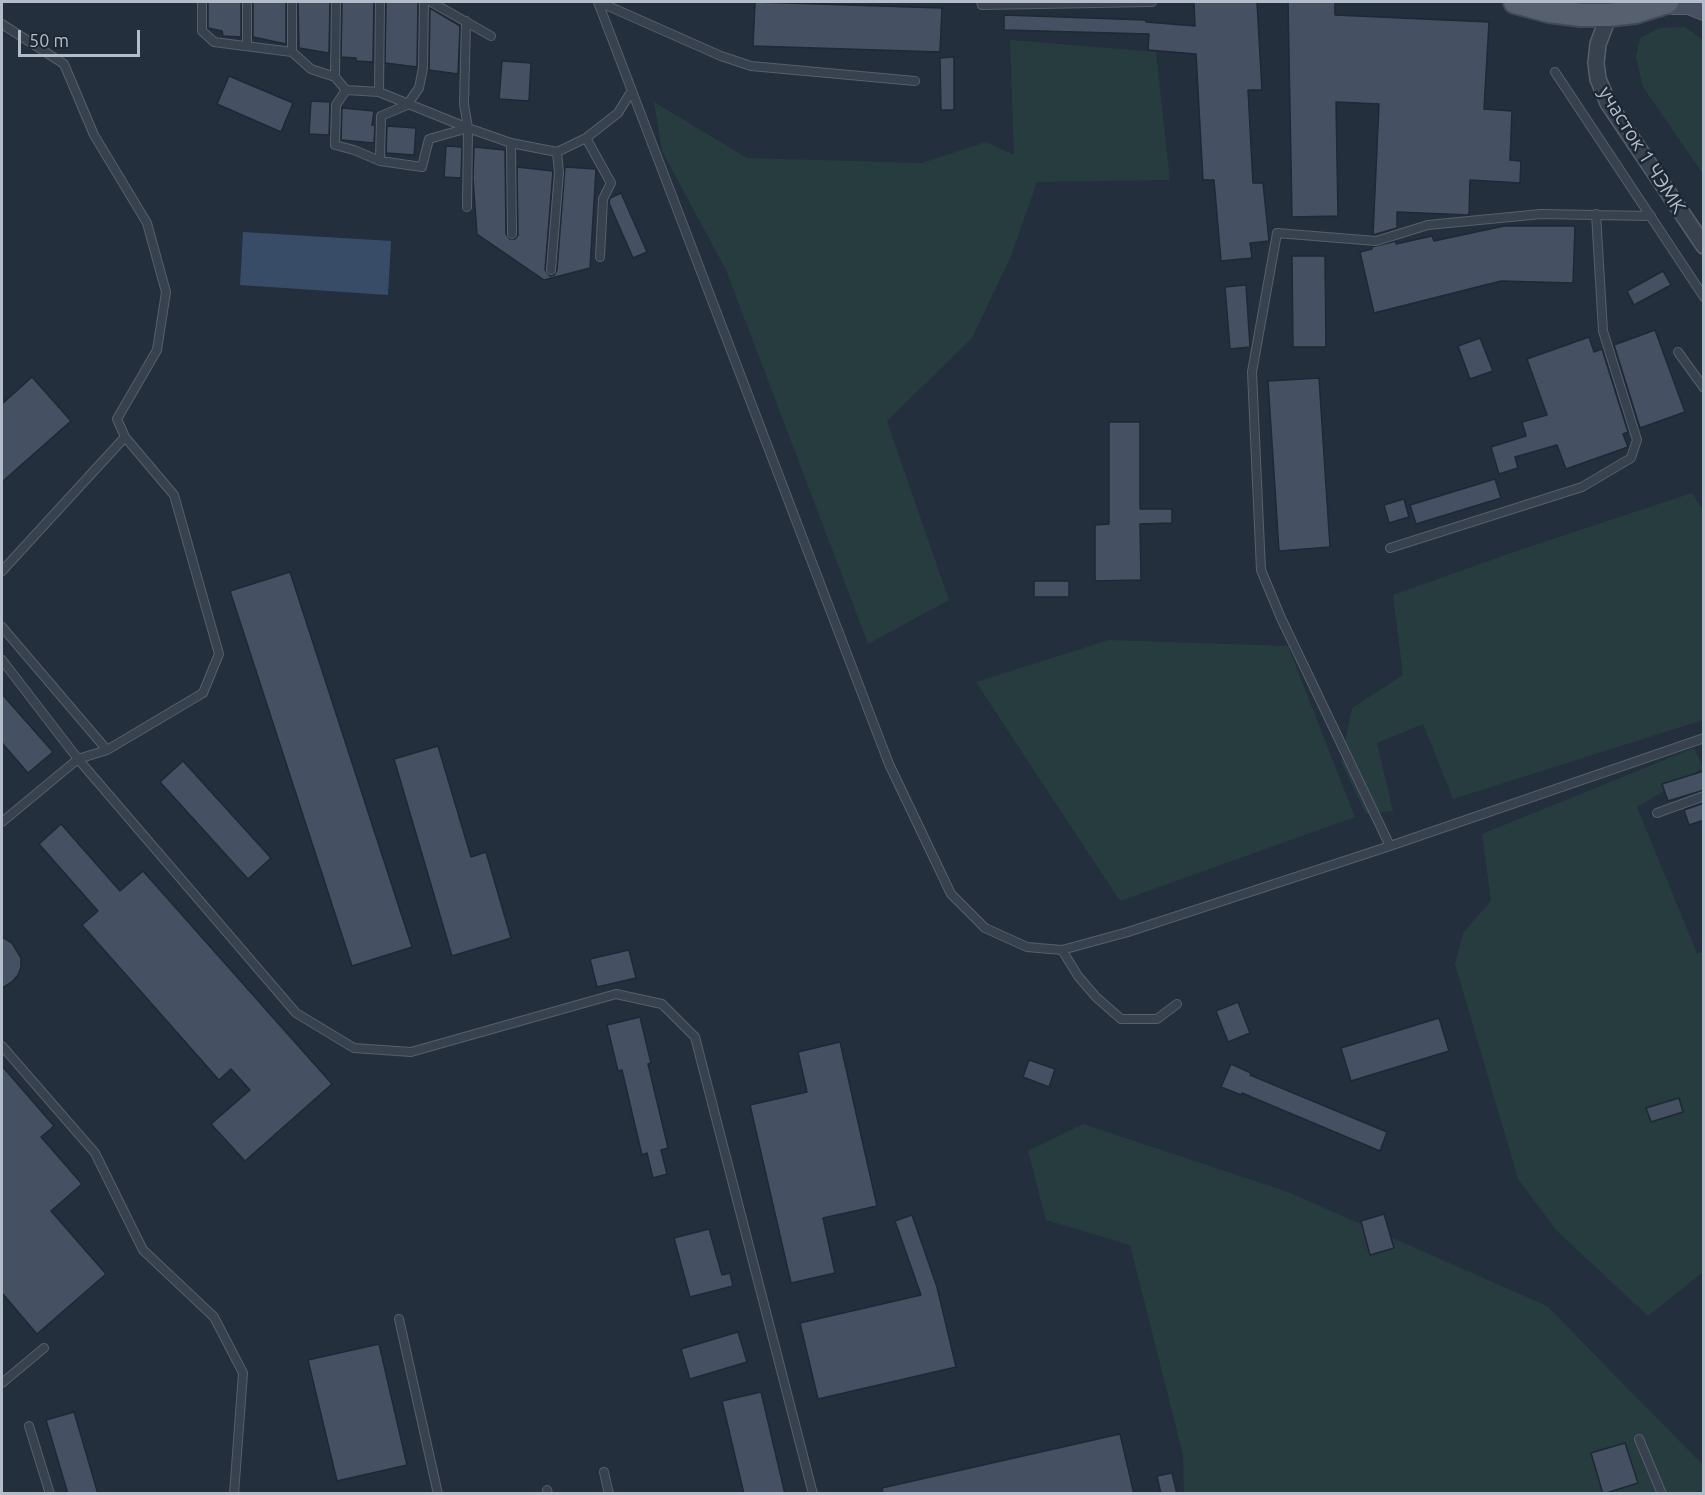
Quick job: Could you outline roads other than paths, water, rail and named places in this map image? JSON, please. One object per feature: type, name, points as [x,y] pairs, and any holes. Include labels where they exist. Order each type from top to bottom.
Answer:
[{"type":"main road","points":[[1515,2],[1549,11],[1581,15],[1635,12],[1664,3],[1689,4],[1704,10]]},
{"type":"street","name":"участок 1 ЧЭМК","points":[[1609,15],[1598,44],[1596,63],[1598,79],[1608,104],[1704,246]]},
{"type":"lane","points":[[202,2],[202,32],[214,42],[292,52],[311,69],[335,77],[346,90],[379,92],[468,128],[511,142],[557,152],[586,138],[618,113],[632,92]]},
{"type":"lane","points":[[247,2],[247,45]]},
{"type":"lane","points":[[292,2],[292,52]]},
{"type":"lane","points":[[335,77],[336,2]]},
{"type":"lane","points":[[379,92],[380,2]]},
{"type":"lane","points":[[380,161],[381,116],[407,105],[419,88],[423,68],[424,2]]},
{"type":"lane","points":[[431,2],[491,36]]},
{"type":"lane","points":[[598,2],[721,56],[751,66],[915,81]]},
{"type":"lane","points":[[598,2],[889,764],[951,894],[985,928],[1027,947],[1062,950],[1128,932],[1390,846],[1704,738]]},
{"type":"lane","points":[[981,2],[982,5],[1152,2]]},
{"type":"lane","points":[[466,21],[467,207]]},
{"type":"lane","points":[[2,24],[64,64],[94,135],[147,223],[166,292],[157,350],[117,419],[125,437],[174,495],[219,654],[202,693],[107,750],[78,759],[2,822]]},
{"type":"lane","points":[[1554,72],[1704,297]]},
{"type":"lane","points":[[346,90],[336,105],[335,145],[380,161],[422,167],[429,139],[468,128]]},
{"type":"lane","points":[[586,138],[611,183],[603,199],[600,257]]},
{"type":"lane","points":[[511,142],[512,234]]},
{"type":"lane","points":[[551,270],[559,173],[557,152]]},
{"type":"lane","points":[[1390,846],[1281,618],[1261,570],[1252,372],[1277,233],[1376,241],[1428,225],[1541,214],[1651,216]]},
{"type":"lane","points":[[1390,548],[1582,486],[1631,458],[1637,440],[1603,331],[1596,214]]},
{"type":"lane","points":[[1678,352],[1704,388]]},
{"type":"lane","points":[[2,571],[125,437]]},
{"type":"lane","points":[[2,627],[107,750]]},
{"type":"lane","points":[[2,660],[78,759],[296,1013],[354,1048],[411,1052],[616,994],[662,1004],[695,1037],[813,1494]]},
{"type":"lane","points":[[1657,813],[1704,796]]},
{"type":"lane","points":[[1062,950],[1077,976],[1096,998],[1121,1019],[1157,1018],[1177,1004]]},
{"type":"lane","points":[[2,1046],[95,1153],[143,1250],[214,1317],[243,1373],[234,1494]]},
{"type":"lane","points":[[399,1319],[438,1494]]},
{"type":"lane","points":[[2,1383],[44,1348]]},
{"type":"lane","points":[[29,1426],[50,1494]]},
{"type":"lane","points":[[1639,1439],[1662,1494]]},
{"type":"lane","points":[[604,1472],[609,1494]]},
{"type":"water","points":[[243,232],[391,241],[388,295],[240,285]]}]
